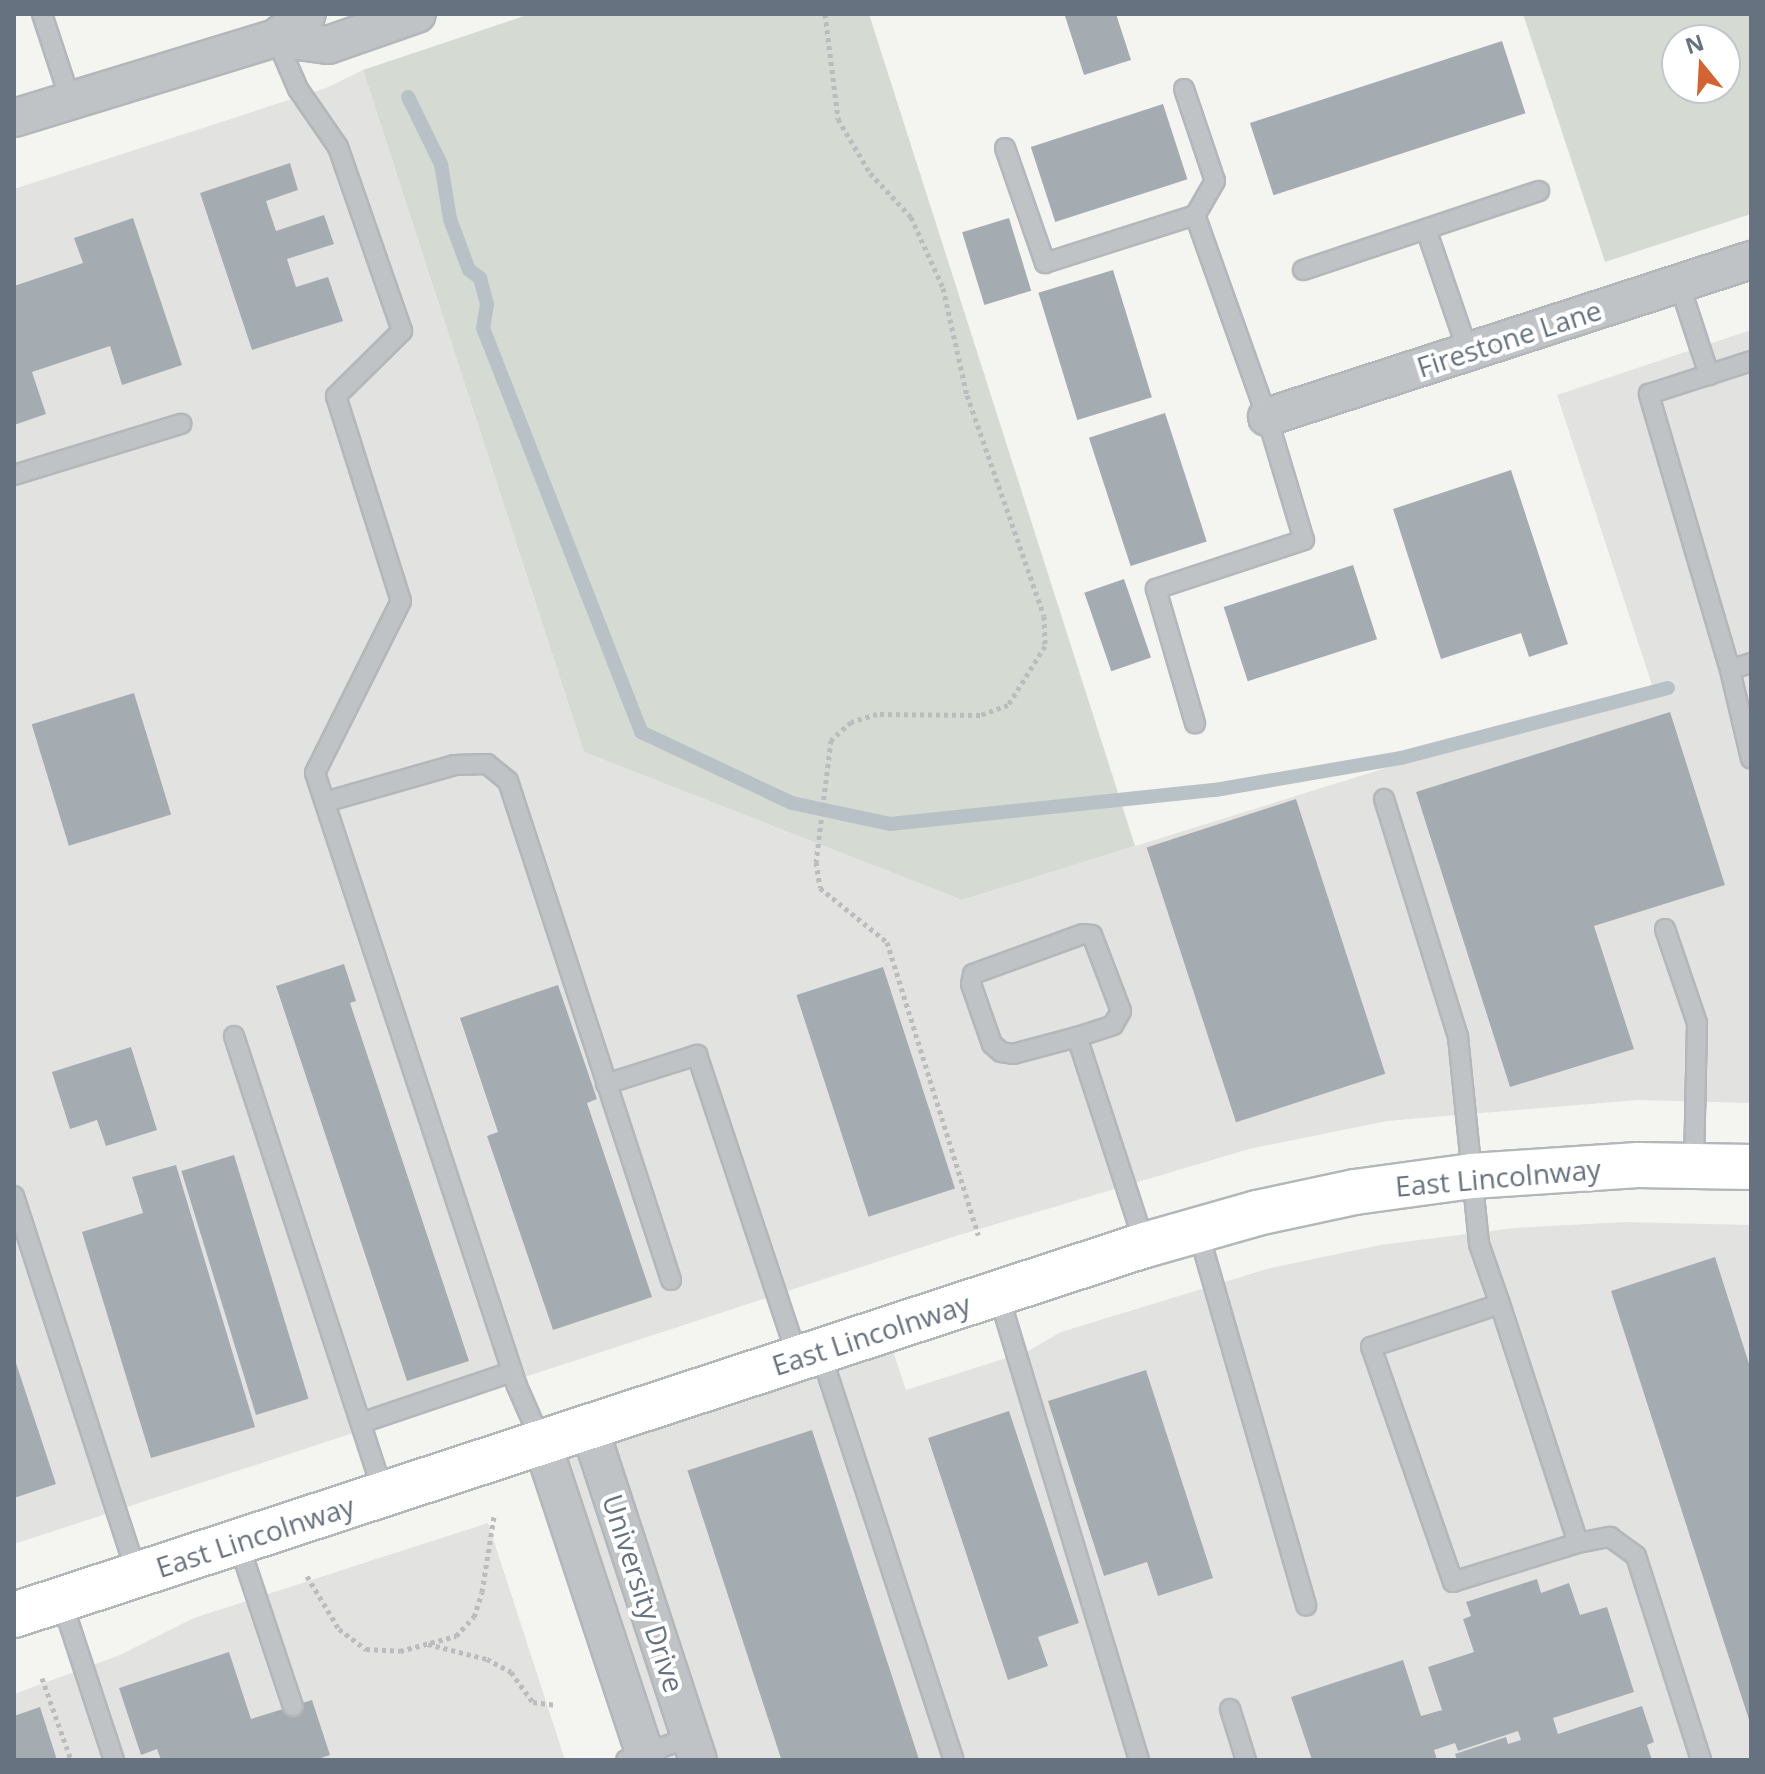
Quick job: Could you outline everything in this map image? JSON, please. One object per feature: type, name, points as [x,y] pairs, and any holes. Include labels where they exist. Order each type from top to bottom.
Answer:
[{"type":"main road","name":"East Lincolnway","points":[[14,1615],[1145,1245],[1319,1199],[1472,1176],[1694,1165],[1751,1167]]},
{"type":"street","points":[[14,118],[276,38],[307,14]]},
{"type":"street","points":[[276,38],[328,45],[417,14]]},
{"type":"street","name":"Firestone Lane","points":[[1267,417],[1751,260]]},
{"type":"street","name":"University Drive","points":[[589,1427],[695,1749]]},
{"type":"street","name":"University Drive","points":[[542,1443],[639,1758]]},
{"type":"lane","points":[[42,14],[70,99]]},
{"type":"lane","points":[[276,38],[298,89],[338,147],[402,331],[336,396],[401,601],[315,773],[512,1372],[542,1443]]},
{"type":"lane","points":[[1005,148],[1045,263],[1195,215],[1215,181],[1184,89]]},
{"type":"lane","points":[[1303,270],[1539,191]]},
{"type":"lane","points":[[1195,215],[1267,417],[1304,540],[1156,589],[1195,723]]},
{"type":"lane","points":[[1426,229],[1468,352]]},
{"type":"lane","points":[[1679,283],[1709,375]]},
{"type":"lane","points":[[1751,361],[1649,394],[1730,670],[1751,759]]},
{"type":"lane","points":[[14,475],[181,424]]},
{"type":"lane","points":[[1730,670],[1751,663]]},
{"type":"lane","points":[[325,802],[455,765],[487,764],[508,781],[671,1280]]},
{"type":"lane","points":[[1384,799],[1458,1037],[1479,1244],[1578,1543]]},
{"type":"lane","points":[[1665,929],[1697,1023],[1694,1165]]},
{"type":"lane","points":[[1083,934],[1092,935],[1121,1011],[1113,1025],[1077,1037],[1013,1054],[1001,1052],[992,1044],[971,984],[973,974],[1083,934]]},
{"type":"lane","points":[[234,1036],[384,1494]]},
{"type":"lane","points":[[1077,1037],[1145,1245]]},
{"type":"lane","points":[[606,1084],[697,1055],[809,1355],[954,1760]]},
{"type":"lane","points":[[14,1196],[137,1575]]},
{"type":"lane","points":[[1198,1231],[1216,1308],[1306,1606]]},
{"type":"lane","points":[[998,1293],[1139,1760]]},
{"type":"lane","points":[[1500,1304],[1371,1347],[1453,1582],[1578,1543],[1610,1537],[1636,1556],[1701,1760]]},
{"type":"lane","points":[[361,1423],[512,1372]]},
{"type":"lane","points":[[238,1542],[293,1706]]},
{"type":"lane","points":[[61,1599],[114,1760]]},
{"type":"lane","points":[[1230,1709],[1246,1760]]},
{"type":"lane","points":[[639,1758],[695,1749]]},
{"type":"path","points":[[825,14],[838,119],[870,173],[911,217],[943,288],[990,469],[1032,570],[1045,646],[1008,705],[980,715],[877,714],[851,722],[831,740],[816,862],[820,888],[887,942],[978,1235]]},
{"type":"path","points":[[307,1576],[339,1629],[366,1649],[400,1651],[456,1636],[474,1617],[494,1516]]},
{"type":"path","points":[[427,1644],[487,1659],[511,1672],[533,1702],[557,1705]]},
{"type":"path","points":[[42,1678],[71,1760]]},
{"type":"shaded area","points":[[530,14],[869,14],[1135,846],[962,900],[584,752],[363,70]]},
{"type":"shaded area","points":[[1523,14],[1751,14],[1751,214],[1605,262]]},
{"type":"shaded area","points":[[363,70],[584,752],[962,900],[1652,685],[1557,395],[1751,330],[1751,1103],[1638,1100],[1387,1121],[1249,1149],[956,1236],[14,1544],[14,189],[326,88]]},
{"type":"shaded area","points":[[1625,1222],[1751,1225],[1751,1760],[647,1760],[542,1443],[886,1330],[906,1390],[1028,1351],[1061,1332],[1267,1269],[1380,1245],[1514,1228]]},
{"type":"shaded area","points":[[488,1523],[565,1760],[14,1760],[14,1694],[120,1655],[194,1618]]},
{"type":"building","points":[[1116,14],[1131,60],[1084,75],[1065,16]]},
{"type":"building","points":[[1502,41],[1525,113],[1273,195],[1250,123]]},
{"type":"building","points":[[1163,104],[1187,179],[1055,222],[1031,147]]},
{"type":"building","points":[[290,163],[298,190],[266,201],[276,231],[324,215],[334,244],[287,259],[296,287],[328,277],[343,321],[252,350],[200,193]]},
{"type":"building","points":[[133,218],[182,365],[122,385],[110,346],[32,372],[46,414],[14,425],[14,286],[83,263],[74,238]]},
{"type":"building","points":[[1009,218],[1031,291],[984,305],[962,232]]},
{"type":"building","points":[[1113,270],[1152,397],[1077,420],[1038,293]]},
{"type":"building","points":[[1165,413],[1207,541],[1131,566],[1089,438]]},
{"type":"building","points":[[1511,470],[1568,644],[1529,657],[1521,633],[1441,659],[1393,509]]},
{"type":"building","points":[[1353,565],[1377,639],[1248,681],[1224,607]]},
{"type":"building","points":[[1124,579],[1151,657],[1111,671],[1084,593]]},
{"type":"building","points":[[134,693],[171,814],[69,846],[32,724]]},
{"type":"building","points":[[1670,712],[1725,885],[1594,926],[1634,1049],[1510,1087],[1416,792]]},
{"type":"building","points":[[1296,799],[1385,1074],[1236,1122],[1147,848]]},
{"type":"building","points":[[344,964],[356,1001],[350,1003],[469,1361],[407,1381],[276,986]]},
{"type":"building","points":[[883,967],[955,1189],[868,1217],[796,995]]},
{"type":"building","points":[[558,985],[597,1099],[587,1103],[652,1297],[553,1330],[487,1136],[498,1132],[460,1018]]},
{"type":"building","points":[[131,1047],[157,1130],[106,1146],[97,1120],[70,1129],[52,1072]]},
{"type":"building","points":[[234,1155],[309,1399],[256,1415],[181,1171]]},
{"type":"building","points":[[176,1165],[255,1427],[151,1458],[82,1232],[143,1213],[132,1177]]},
{"type":"building","points":[[1715,1257],[1751,1370],[1750,1723],[1611,1291]]},
{"type":"building","points":[[14,1357],[56,1484],[14,1498]]},
{"type":"building","points":[[1146,1370],[1213,1578],[1158,1596],[1147,1562],[1104,1576],[1048,1401]]},
{"type":"building","points":[[1009,1411],[1079,1623],[1038,1637],[1048,1666],[1008,1680],[928,1438]]},
{"type":"building","points":[[812,1430],[919,1760],[781,1760],[687,1470]]},
{"type":"building","points":[[1537,1579],[1541,1593],[1569,1583],[1580,1615],[1607,1607],[1634,1692],[1553,1718],[1558,1734],[1642,1706],[1654,1742],[1647,1745],[1652,1760],[1457,1760],[1455,1754],[1506,1737],[1508,1744],[1521,1740],[1518,1731],[1458,1751],[1455,1743],[1434,1750],[1437,1760],[1312,1760],[1291,1697],[1403,1660],[1421,1716],[1442,1710],[1428,1667],[1474,1652],[1463,1619],[1471,1616],[1466,1602]]},
{"type":"building","points":[[229,1652],[251,1719],[312,1700],[330,1755],[315,1760],[161,1760],[157,1749],[141,1755],[119,1688]]},
{"type":"building","points":[[40,1707],[57,1760],[14,1760],[14,1716]]},
{"type":"waterway","points":[[408,97],[441,164],[450,219],[469,270],[480,278],[487,304],[483,328],[641,732],[792,803],[890,824],[1215,790],[1401,758],[1668,688]]}]
